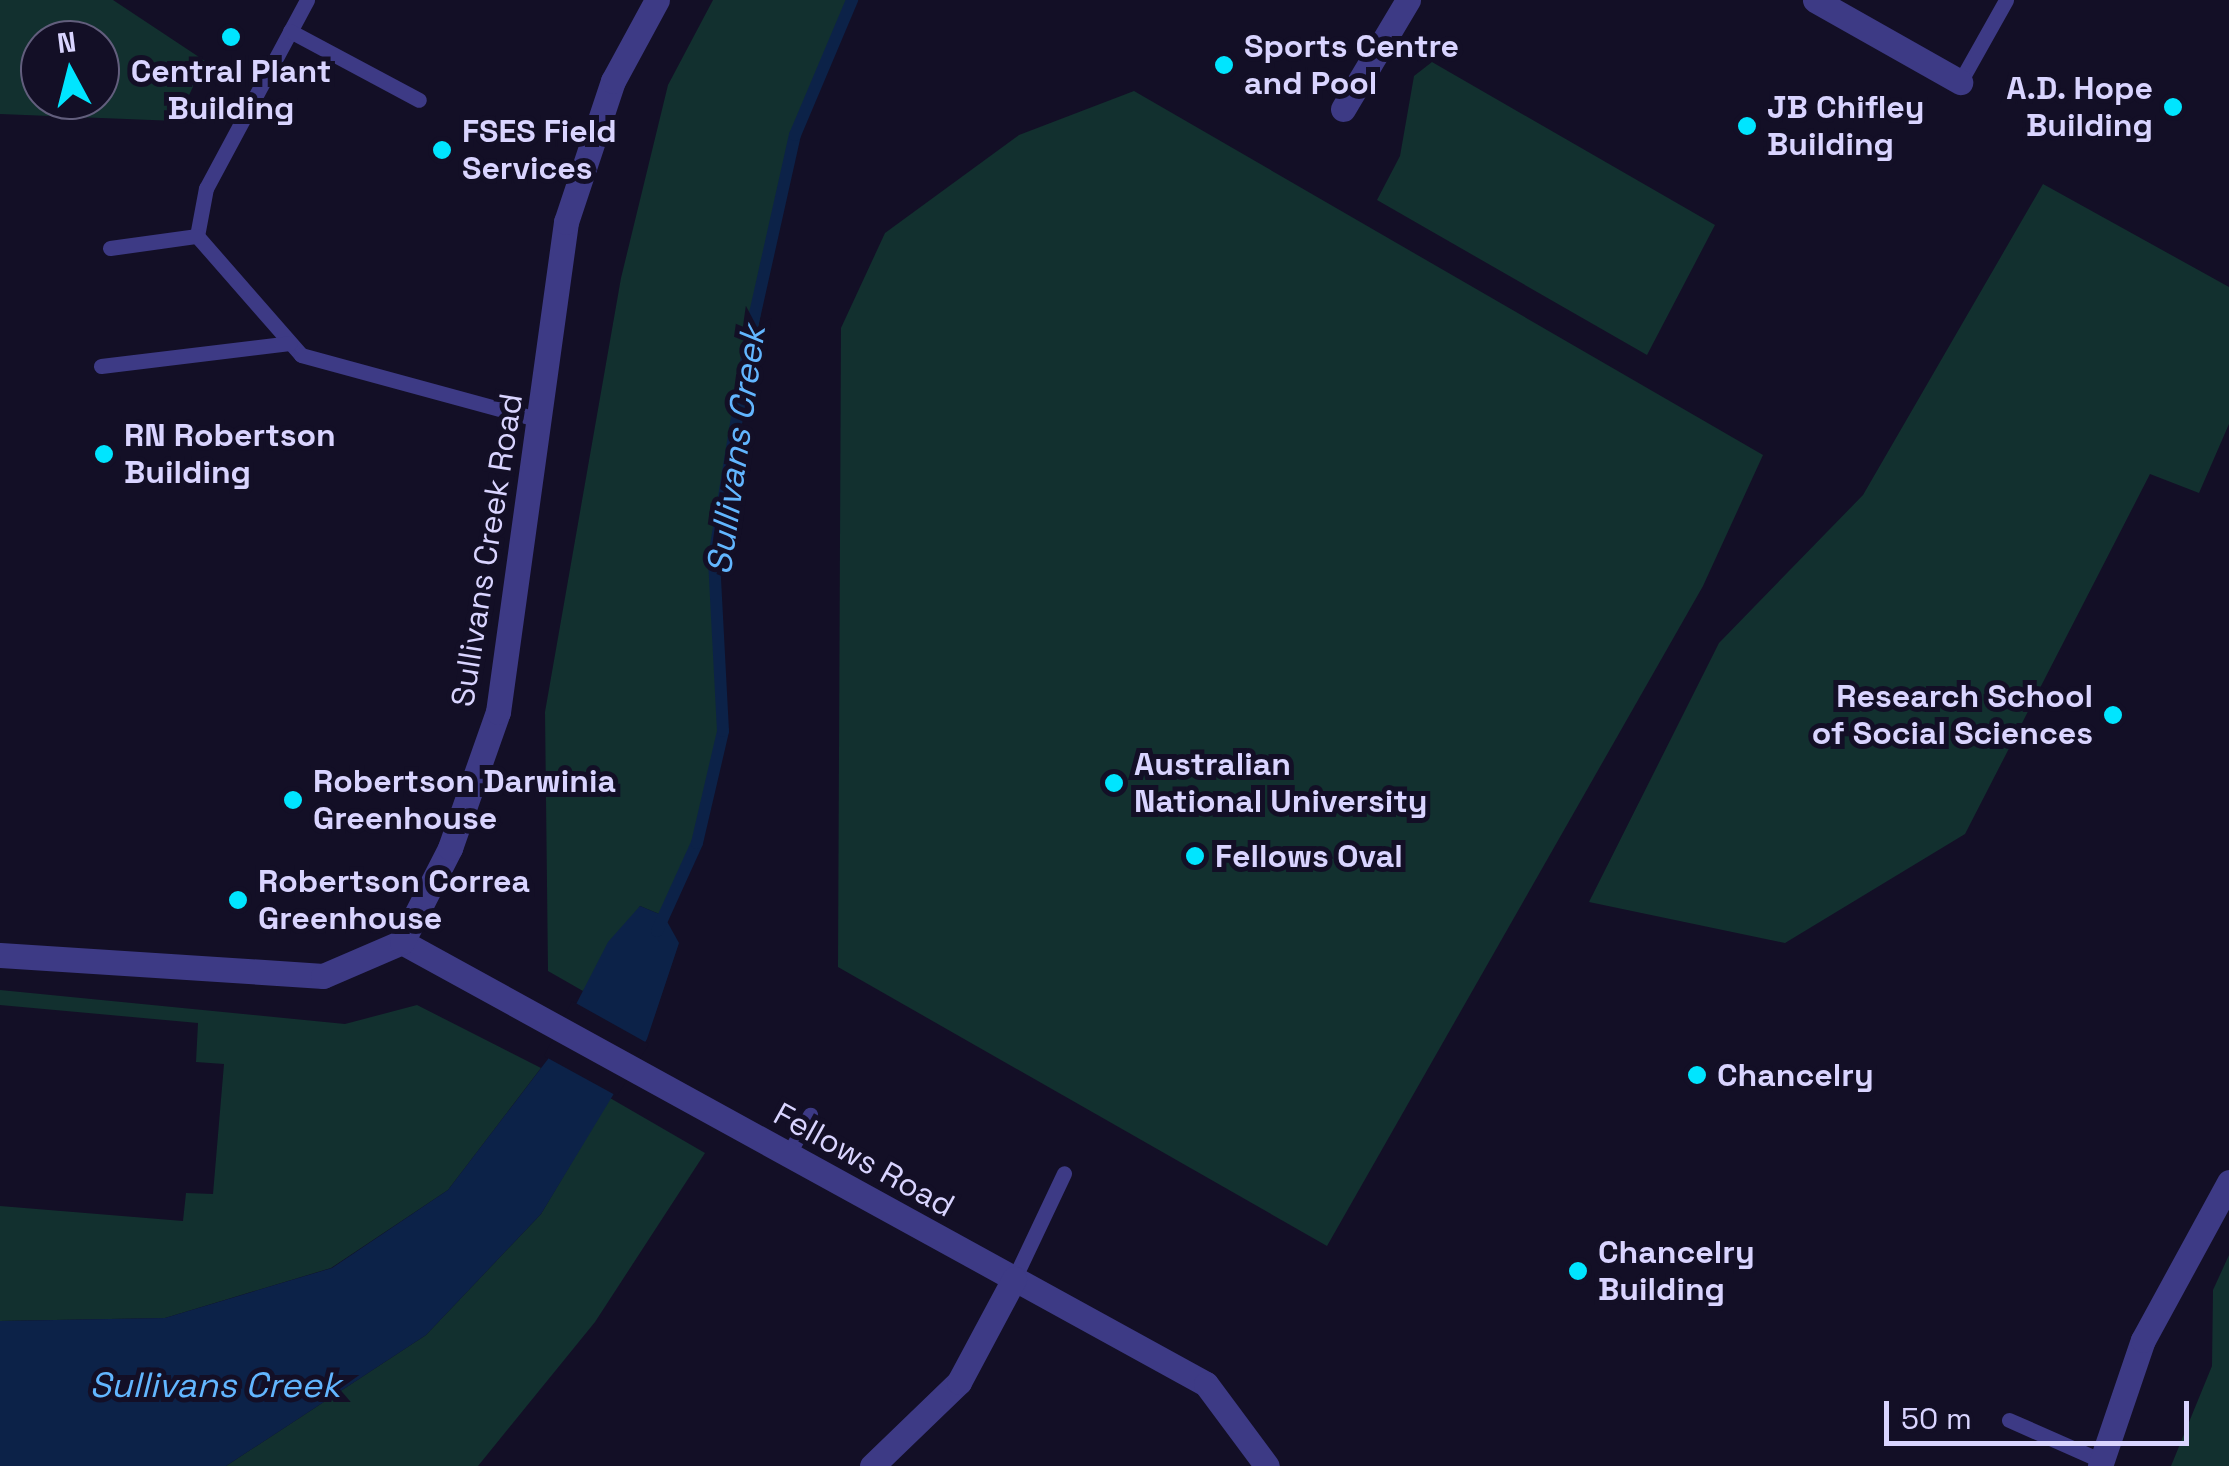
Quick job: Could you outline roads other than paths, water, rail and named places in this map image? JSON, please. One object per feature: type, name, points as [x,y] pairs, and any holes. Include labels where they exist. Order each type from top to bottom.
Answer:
[{"type":"street","name":"Sullivans Creek Road","points":[[402,942],[450,848],[498,712],[584,154],[657,0]]},
{"type":"street","points":[[1343,108],[1408,0]]},
{"type":"street","points":[[1815,0],[1960,82]]},
{"type":"street","points":[[0,956],[324,976],[402,942]]},
{"type":"street","name":"Fellows Road","points":[[402,942],[1206,1384],[1267,1466]]},
{"type":"street","points":[[2101,1464],[2143,1340],[2229,1182]]},
{"type":"street","points":[[872,1466],[959,1382],[1014,1278]]},
{"type":"lane","points":[[197,236],[206,188],[307,0]]},
{"type":"lane","points":[[1960,82],[2006,0]]},
{"type":"lane","points":[[290,31],[419,100]]},
{"type":"lane","points":[[110,248],[197,236]]},
{"type":"lane","points":[[197,236],[301,356],[541,420]]},
{"type":"lane","points":[[101,366],[290,342]]},
{"type":"lane","points":[[788,1156],[810,1115]]},
{"type":"lane","points":[[1014,1278],[1064,1172]]},
{"type":"lane","points":[[2009,1420],[2101,1464]]},
{"type":"water","name":"Sullivans Creek","points":[[640,906],[664,916],[679,943],[647,1039],[541,1214],[426,1335],[226,1466],[0,1466],[0,1321],[165,1318],[332,1268],[448,1190],[548,1059],[608,942]]},
{"type":"waterway","name":"Sullivans Creek","points":[[657,931],[697,843],[723,731],[714,558],[752,327],[795,135],[852,0]]},
{"type":"place","name":"Central Plant Building","points":[[231,37]]},
{"type":"place","name":"Sports Centre and Pool","points":[[1224,65]]},
{"type":"place","name":"A.D. Hope Building","points":[[2173,107]]},
{"type":"place","name":"JB Chifley Building","points":[[1747,126]]},
{"type":"place","name":"FSES Field Services","points":[[442,150]]},
{"type":"place","name":"RN Robertson Building","points":[[104,454]]},
{"type":"place","name":"Research School of Social Sciences","points":[[2113,715]]},
{"type":"place","name":"Australian National University","points":[[1114,783]]},
{"type":"place","name":"Robertson Darwinia Greenhouse","points":[[293,800]]},
{"type":"place","name":"Fellows Oval","points":[[1195,856]]},
{"type":"place","name":"Robertson Correa Greenhouse","points":[[238,900]]},
{"type":"place","name":"Chancelry","points":[[1697,1075]]},
{"type":"place","name":"Chancelry Building","points":[[1578,1271]]}]
